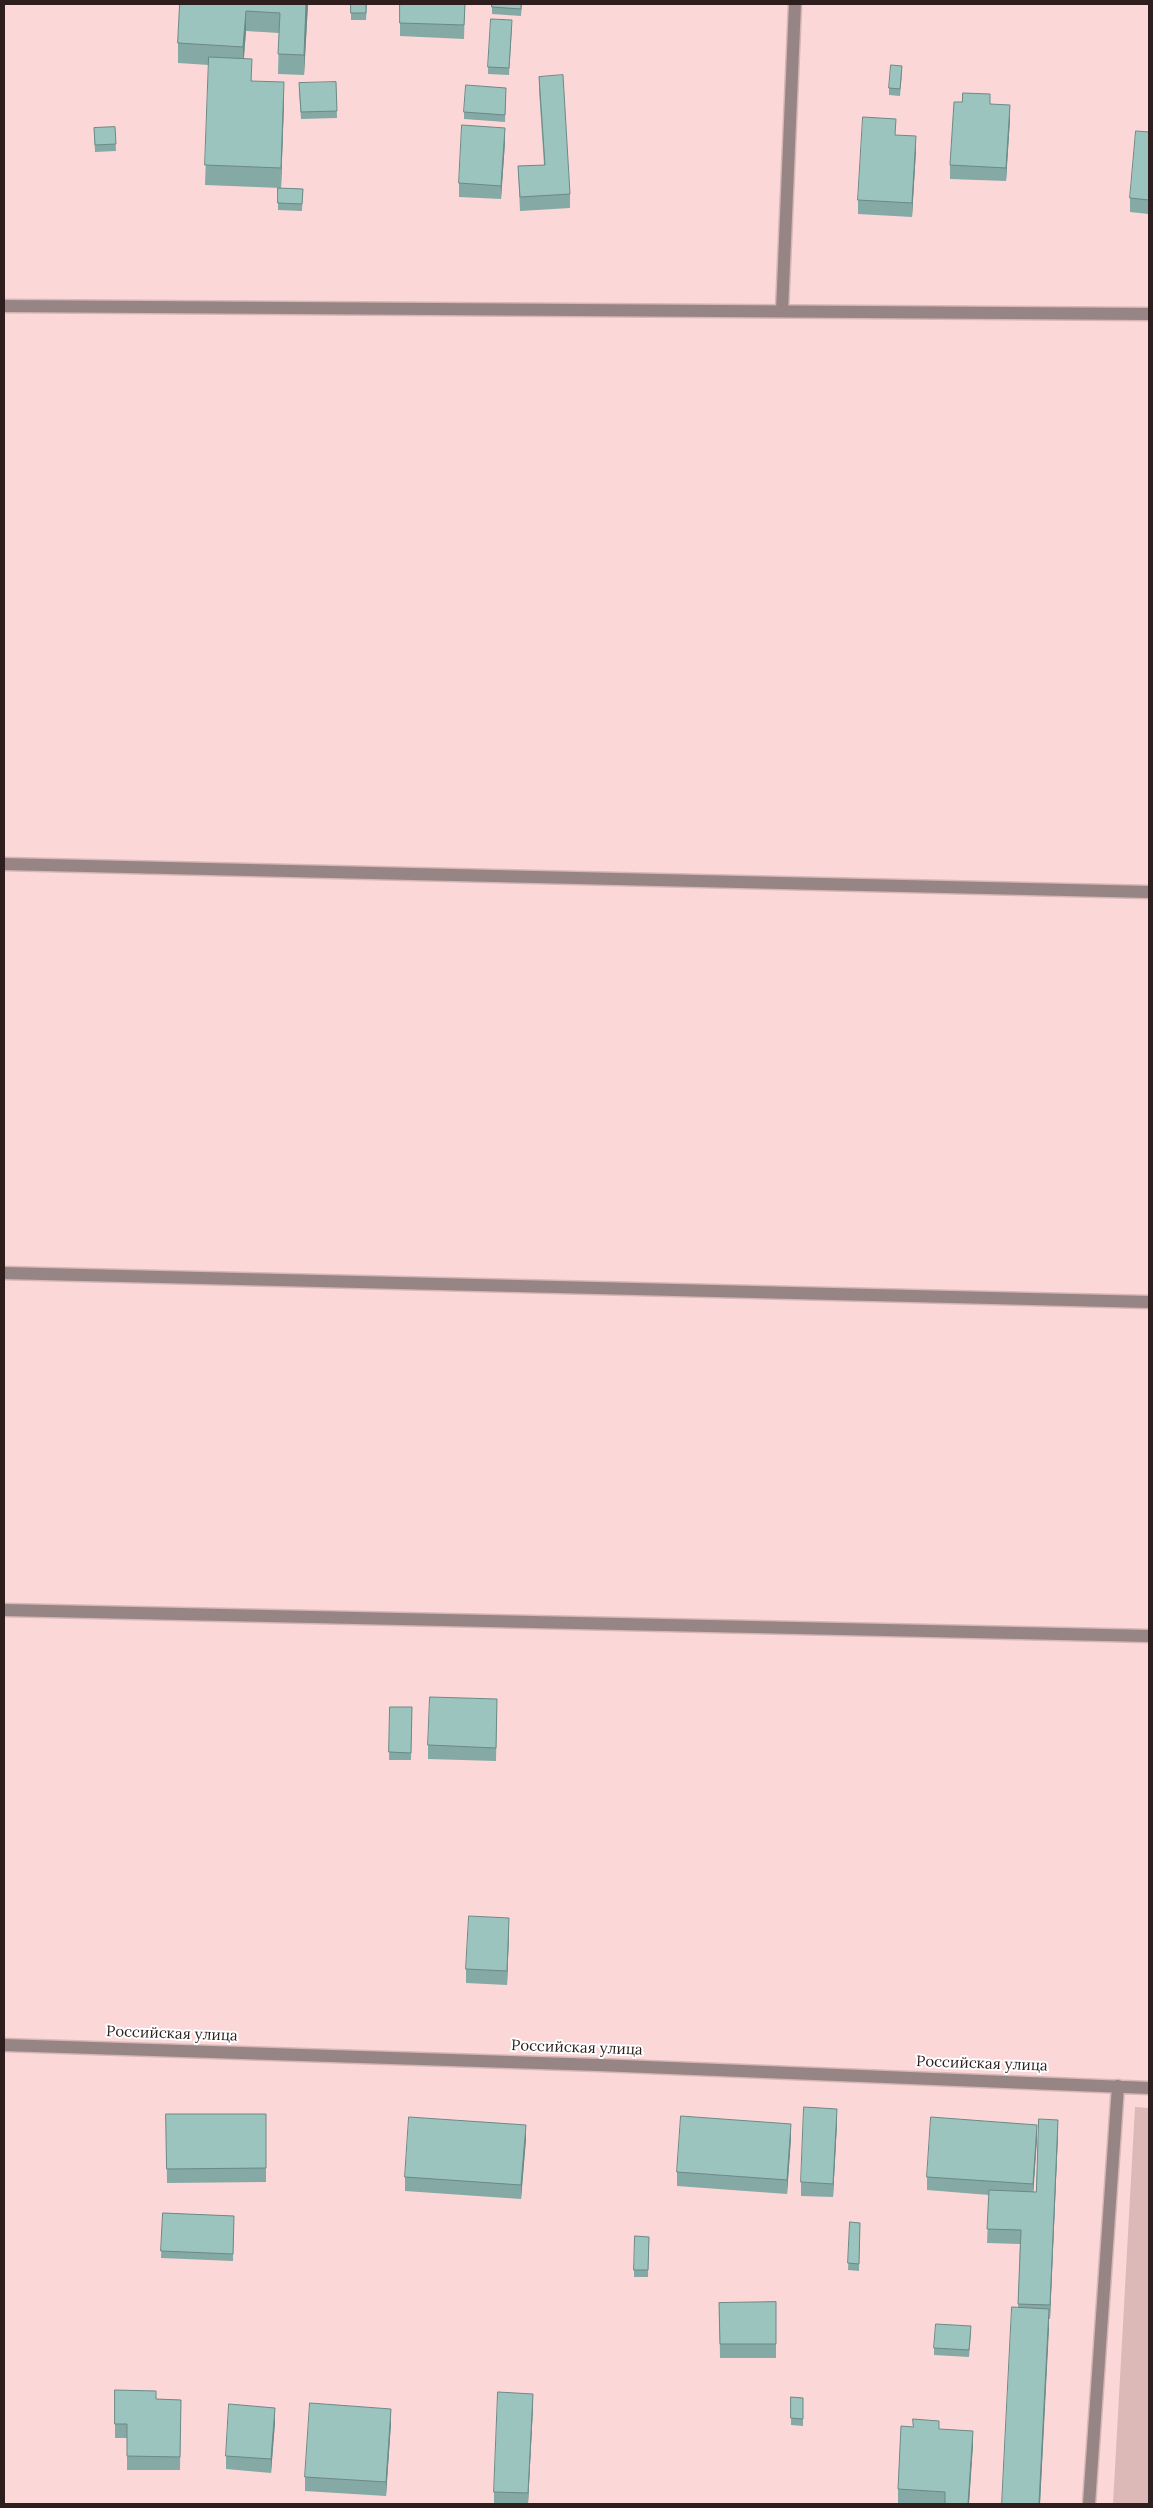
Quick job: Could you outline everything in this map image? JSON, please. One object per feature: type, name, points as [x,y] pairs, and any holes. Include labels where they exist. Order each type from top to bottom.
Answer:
[{"type":"street","points":[[782,311],[795,4]]},
{"type":"street","points":[[4,306],[1149,314]]},
{"type":"street","points":[[4,864],[1149,892]]},
{"type":"street","points":[[4,1273],[1149,1302]]},
{"type":"street","points":[[4,1610],[1149,1636]]},
{"type":"street","name":"Российская улица","points":[[4,2045],[599,2064],[1149,2088]]},
{"type":"street","points":[[1089,2504],[1118,2086]]},
{"type":"shaded area","points":[[1135,2107],[1149,2108],[1149,2504],[1113,2504]]},
{"type":"building","points":[[180,4],[306,4],[304,55],[278,54],[280,13],[246,11],[243,47],[178,43]]},
{"type":"building","points":[[351,4],[366,4],[366,13],[351,13]]},
{"type":"building","points":[[400,4],[465,4],[464,25],[400,23]]},
{"type":"building","points":[[492,4],[521,4],[521,9],[492,7]]},
{"type":"building","points":[[491,19],[512,20],[509,68],[488,67]]},
{"type":"building","points":[[209,57],[252,59],[251,81],[284,82],[281,168],[205,165]]},
{"type":"building","points":[[891,65],[902,66],[900,89],[889,88]]},
{"type":"building","points":[[563,75],[570,194],[520,197],[518,166],[545,165],[539,77]]},
{"type":"building","points":[[336,82],[337,111],[301,112],[299,83]]},
{"type":"building","points":[[466,85],[506,88],[505,115],[464,112]]},
{"type":"building","points":[[963,93],[990,94],[990,104],[1010,105],[1006,168],[950,165],[954,102],[962,102]]},
{"type":"building","points":[[863,117],[896,119],[895,135],[916,136],[912,203],[858,200]]},
{"type":"building","points":[[462,125],[505,128],[501,186],[459,183]]},
{"type":"building","points":[[115,127],[116,144],[95,145],[94,128]]},
{"type":"building","points":[[1136,131],[1149,132],[1149,200],[1130,198]]},
{"type":"building","points":[[278,188],[303,189],[302,204],[278,203]]},
{"type":"building","points":[[430,1697],[497,1699],[496,1748],[428,1745]]},
{"type":"building","points":[[390,1707],[412,1707],[411,1753],[389,1752]]},
{"type":"building","points":[[469,1916],[509,1918],[507,1971],[466,1969]]},
{"type":"building","points":[[804,2107],[837,2109],[833,2184],[801,2182]]},
{"type":"building","points":[[166,2114],[266,2114],[266,2168],[167,2169]]},
{"type":"building","points":[[681,2116],[791,2124],[787,2180],[677,2172]]},
{"type":"building","points":[[409,2117],[526,2125],[521,2185],[405,2177]]},
{"type":"building","points":[[931,2117],[1037,2125],[1033,2184],[927,2177]]},
{"type":"building","points":[[1039,2119],[1058,2120],[1050,2305],[1018,2304],[1021,2230],[987,2229],[989,2190],[1036,2192]]},
{"type":"building","points":[[163,2213],[234,2216],[233,2254],[161,2251]]},
{"type":"building","points":[[850,2222],[860,2223],[859,2264],[848,2263]]},
{"type":"building","points":[[635,2236],[649,2237],[648,2270],[634,2270]]},
{"type":"building","points":[[776,2302],[776,2344],[720,2344],[719,2303]]},
{"type":"building","points":[[1012,2307],[1049,2309],[1039,2504],[1002,2504]]},
{"type":"building","points":[[936,2324],[971,2326],[969,2350],[934,2348]]},
{"type":"building","points":[[115,2390],[156,2391],[156,2399],[181,2400],[180,2457],[127,2456],[127,2424],[115,2424]]},
{"type":"building","points":[[498,2392],[533,2394],[528,2493],[494,2492]]},
{"type":"building","points":[[791,2397],[803,2398],[803,2419],[791,2418]]},
{"type":"building","points":[[310,2403],[391,2409],[386,2482],[305,2477]]},
{"type":"building","points":[[229,2404],[275,2408],[271,2459],[226,2456]]},
{"type":"building","points":[[913,2419],[939,2421],[939,2429],[973,2431],[968,2504],[945,2504],[945,2492],[898,2489],[901,2426],[913,2427]]}]
